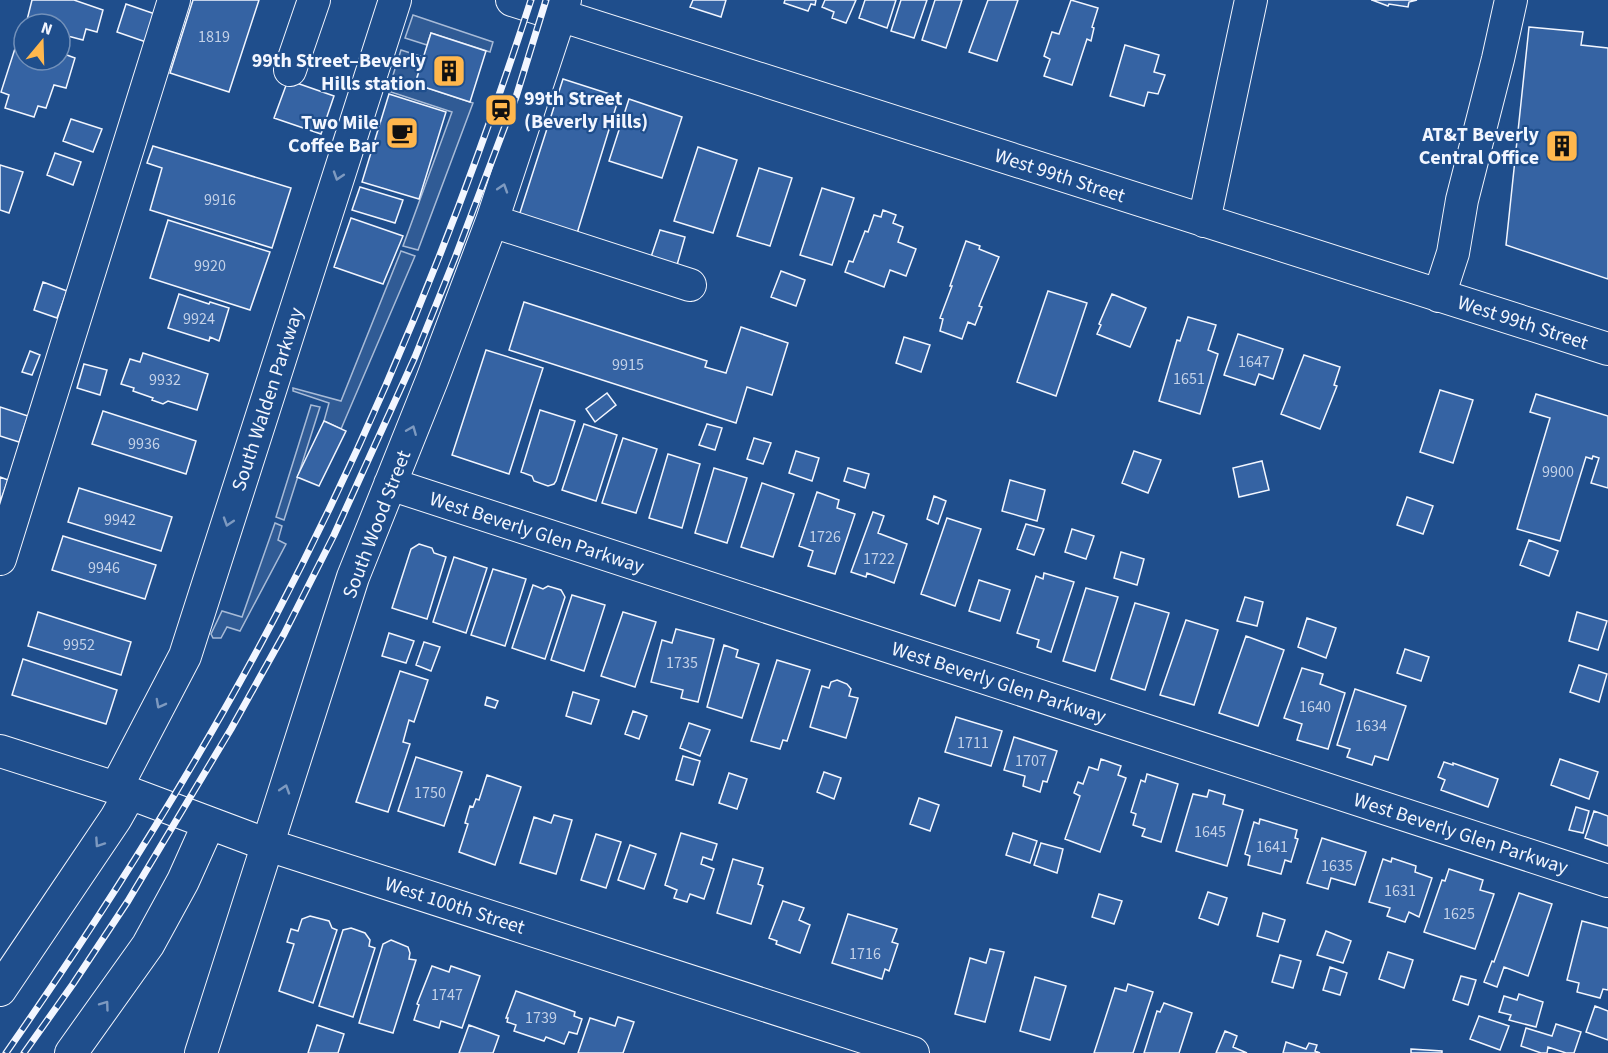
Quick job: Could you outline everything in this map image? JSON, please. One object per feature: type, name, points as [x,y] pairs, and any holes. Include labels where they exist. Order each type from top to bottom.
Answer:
[{"type":"street","points":[[0,559],[174,0]]},
{"type":"street","points":[[290,70],[314,0]]},
{"type":"street","name":"South Walden Parkway","points":[[0,990],[110,827],[123,790],[185,656],[394,0]]},
{"type":"street","name":"West 99th Street","points":[[512,0],[563,8],[1204,221],[1608,349]]},
{"type":"street","points":[[1204,221],[1251,0]]},
{"type":"street","points":[[1439,296],[1453,253],[1462,200],[1511,0]]},
{"type":"street","name":"South Wood Street","points":[[201,1053],[353,577],[432,380],[492,221],[563,8]]},
{"type":"street","points":[[492,221],[690,285]]},
{"type":"street","name":"West Beverly Glen Parkway","points":[[390,484],[1608,881]]},
{"type":"street","name":"West 100th Street","points":[[0,751],[123,790],[268,845],[913,1053]]},
{"type":"street","points":[[71,1053],[148,945],[183,881],[209,823]]},
{"type":"shaded area","points":[[413,15],[493,42],[490,52],[431,33],[427,45],[405,38]]},
{"type":"shaded area","points":[[401,50],[423,57],[415,84],[473,103],[418,250],[403,246],[452,112],[388,91]]},
{"type":"shaded area","points":[[401,251],[415,256],[341,429],[324,421],[329,403],[293,391],[293,388],[341,401]]},
{"type":"shaded area","points":[[311,405],[320,407],[284,520],[276,517]]},
{"type":"shaded area","points":[[275,523],[282,526],[278,540],[286,544],[240,631],[227,627],[221,638],[213,638],[211,634],[222,611],[242,617]]},
{"type":"building","points":[[32,0],[74,0],[103,10],[97,32],[86,29],[83,40],[72,37],[72,12],[29,12]]},
{"type":"building","points":[[193,0],[259,0],[229,92],[170,73]]},
{"type":"building","points":[[693,0],[726,0],[721,17],[690,7]]},
{"type":"building","points":[[785,0],[816,0],[815,5],[811,4],[808,11],[784,3]]},
{"type":"building","points":[[825,0],[856,0],[846,23],[832,18],[834,12],[822,7]]},
{"type":"building","points":[[865,0],[896,0],[887,28],[859,18]]},
{"type":"building","points":[[901,0],[927,0],[914,38],[891,31]]},
{"type":"building","points":[[935,0],[962,0],[946,48],[922,40]]},
{"type":"building","points":[[988,0],[1018,0],[997,61],[969,52]]},
{"type":"building","points":[[1071,0],[1098,8],[1092,27],[1094,28],[1091,41],[1087,39],[1072,85],[1044,76],[1050,59],[1044,56],[1052,32],[1059,34]]},
{"type":"building","points":[[1372,0],[1417,0],[1409,2],[1408,7],[1389,4],[1388,6]]},
{"type":"building","points":[[126,4],[155,14],[146,42],[117,32]]},
{"type":"building","name":"AT&T Beverly Central Office","points":[[1529,27],[1583,32],[1581,45],[1608,48],[1608,279],[1506,245]]},
{"type":"building","name":"99th Street–Beverly Hills station","points":[[431,33],[486,51],[470,102],[415,84]]},
{"type":"building","points":[[1125,45],[1159,55],[1154,72],[1165,75],[1158,94],[1148,92],[1144,106],[1110,96]]},
{"type":"building","points":[[12,58],[12,72],[71,72],[66,88],[54,85],[46,108],[38,106],[34,117],[5,108],[9,95],[1,92]]},
{"type":"building","points":[[563,79],[619,97],[575,240],[517,222]]},
{"type":"building","points":[[288,80],[334,96],[321,134],[274,118]]},
{"type":"building","points":[[389,94],[446,112],[419,199],[362,182]]},
{"type":"building","points":[[629,99],[682,117],[662,178],[609,161]]},
{"type":"building","points":[[71,119],[102,129],[93,152],[63,141]]},
{"type":"building","points":[[153,146],[291,188],[272,248],[150,210],[162,168],[147,163]]},
{"type":"building","points":[[698,147],[737,160],[713,233],[674,221]]},
{"type":"building","points":[[55,153],[81,162],[73,185],[47,175]]},
{"type":"building","points":[[0,165],[23,172],[9,213],[0,210]]},
{"type":"building","points":[[759,168],[792,178],[770,246],[737,236]]},
{"type":"building","points":[[360,187],[403,200],[395,223],[352,210]]},
{"type":"building","points":[[822,188],[854,198],[832,265],[800,255]]},
{"type":"building","points":[[883,210],[896,215],[893,223],[903,227],[898,242],[916,249],[906,276],[890,270],[884,287],[845,272],[849,261],[853,262],[874,215],[881,217]]},
{"type":"building","points":[[351,218],[403,236],[383,284],[334,267]]},
{"type":"building","points":[[168,220],[270,252],[250,310],[150,278]]},
{"type":"building","points":[[660,230],[685,237],[677,265],[651,257]]},
{"type":"building","points":[[966,241],[999,257],[979,306],[982,307],[975,325],[968,322],[962,339],[940,331],[943,319],[940,318]]},
{"type":"building","points":[[781,271],[805,280],[796,306],[771,297]]},
{"type":"building","points":[[43,282],[67,291],[57,318],[34,310]]},
{"type":"building","points":[[1048,291],[1087,303],[1056,396],[1017,382]]},
{"type":"building","points":[[179,294],[229,308],[219,341],[210,337],[209,341],[168,328]]},
{"type":"building","points":[[1112,294],[1146,308],[1130,347],[1097,334]]},
{"type":"building","points":[[524,302],[707,361],[705,367],[726,373],[741,327],[788,343],[772,395],[747,387],[736,423],[509,350]]},
{"type":"building","points":[[1188,317],[1216,325],[1208,350],[1218,354],[1200,414],[1159,401],[1177,340],[1180,341]]},
{"type":"building","points":[[1238,334],[1283,349],[1273,379],[1259,374],[1255,385],[1224,375]]},
{"type":"building","points":[[904,337],[930,345],[921,372],[896,363]]},
{"type":"building","points":[[486,350],[543,368],[509,474],[452,455]]},
{"type":"building","points":[[30,351],[40,355],[32,375],[22,372]]},
{"type":"building","points":[[143,353],[208,374],[197,410],[168,401],[163,404],[133,391],[134,388],[121,384],[130,359],[140,362]]},
{"type":"building","points":[[1304,355],[1340,367],[1334,385],[1337,386],[1320,429],[1281,414]]},
{"type":"building","points":[[84,364],[107,370],[100,395],[77,388]]},
{"type":"building","points":[[1440,390],[1473,400],[1453,463],[1420,452]]},
{"type":"building","points":[[607,393],[616,405],[595,422],[586,409]]},
{"type":"building","points":[[1536,394],[1608,416],[1608,488],[1591,483],[1599,458],[1586,457],[1560,541],[1517,529],[1550,418],[1530,412]]},
{"type":"building","points":[[0,407],[28,416],[19,442],[0,436]]},
{"type":"building","points":[[540,410],[575,421],[556,481],[548,486],[534,481],[532,476],[521,472]]},
{"type":"building","points":[[103,411],[196,441],[186,474],[92,444]]},
{"type":"building","points":[[324,421],[346,431],[319,486],[297,477]]},
{"type":"building","points":[[584,424],[617,435],[596,501],[562,490]]},
{"type":"building","points":[[707,424],[722,428],[715,450],[699,445]]},
{"type":"building","points":[[623,438],[657,449],[636,513],[602,503]]},
{"type":"building","points":[[754,438],[771,443],[763,464],[747,459]]},
{"type":"building","points":[[796,451],[819,458],[812,481],[789,473]]},
{"type":"building","points":[[1134,451],[1161,460],[1148,493],[1122,483]]},
{"type":"building","points":[[668,454],[700,464],[682,528],[649,518]]},
{"type":"building","points":[[1262,461],[1269,490],[1239,497],[1233,468]]},
{"type":"building","points":[[714,468],[747,478],[727,543],[695,533]]},
{"type":"building","points":[[848,468],[869,474],[865,488],[844,481]]},
{"type":"building","points":[[0,477],[8,480],[0,502]]},
{"type":"building","points":[[1010,480],[1045,490],[1037,521],[1002,511]]},
{"type":"building","points":[[762,483],[794,494],[773,557],[741,547]]},
{"type":"building","points":[[79,488],[172,517],[161,551],[68,522]]},
{"type":"building","points":[[817,492],[839,500],[837,508],[855,514],[835,574],[808,566],[813,551],[799,546]]},
{"type":"building","points":[[934,496],[946,501],[938,524],[927,519]]},
{"type":"building","points":[[1407,497],[1433,506],[1423,534],[1397,525]]},
{"type":"building","points":[[873,512],[884,516],[878,533],[907,544],[894,583],[867,573],[866,577],[851,572]]},
{"type":"building","points":[[947,518],[981,529],[955,606],[921,594]]},
{"type":"building","points":[[1026,524],[1044,529],[1034,555],[1017,549]]},
{"type":"building","points":[[1072,529],[1094,536],[1086,559],[1065,552]]},
{"type":"building","points":[[63,536],[156,565],[145,599],[52,570]]},
{"type":"building","points":[[1529,540],[1558,551],[1549,576],[1520,565]]},
{"type":"building","points":[[419,544],[432,548],[434,553],[446,557],[427,619],[392,608],[411,549]]},
{"type":"building","points":[[1121,552],[1144,559],[1137,585],[1114,578]]},
{"type":"building","points":[[454,557],[487,568],[466,633],[433,622]]},
{"type":"building","points":[[493,569],[526,579],[505,646],[471,635]]},
{"type":"building","points":[[1044,573],[1074,582],[1051,652],[1037,647],[1039,640],[1017,633],[1036,576],[1043,579]]},
{"type":"building","points":[[979,580],[1010,590],[1000,621],[969,611]]},
{"type":"building","points":[[533,585],[543,589],[548,586],[561,590],[565,597],[545,659],[512,648]]},
{"type":"building","points":[[1086,588],[1118,597],[1095,671],[1063,661]]},
{"type":"building","points":[[572,595],[605,605],[584,671],[551,660]]},
{"type":"building","points":[[1245,597],[1263,602],[1257,626],[1237,621]]},
{"type":"building","points":[[1135,603],[1169,613],[1145,690],[1111,679]]},
{"type":"building","points":[[38,612],[131,642],[121,675],[28,646]]},
{"type":"building","points":[[623,612],[656,622],[635,687],[601,676]]},
{"type":"building","points":[[1577,612],[1607,621],[1598,650],[1569,641]]},
{"type":"building","points":[[1307,618],[1336,628],[1326,658],[1298,647]]},
{"type":"building","points":[[1186,620],[1218,630],[1194,705],[1160,695]]},
{"type":"building","points":[[676,629],[714,639],[698,702],[681,698],[683,690],[651,682],[662,640],[672,643]]},
{"type":"building","points":[[389,633],[414,641],[406,663],[382,656]]},
{"type":"building","points":[[1246,636],[1284,650],[1258,726],[1219,713]]},
{"type":"building","points":[[424,642],[440,647],[431,671],[416,665]]},
{"type":"building","points":[[724,645],[738,650],[736,657],[759,664],[742,718],[707,707]]},
{"type":"building","points":[[1405,649],[1429,657],[1421,681],[1397,673]]},
{"type":"building","points":[[23,659],[117,690],[106,724],[12,695]]},
{"type":"building","points":[[777,660],[810,670],[787,741],[783,740],[780,749],[751,741]]},
{"type":"building","points":[[1579,665],[1607,674],[1599,702],[1570,692]]},
{"type":"building","points":[[1302,668],[1323,674],[1320,684],[1345,693],[1328,749],[1297,740],[1302,724],[1284,718]]},
{"type":"building","points":[[400,671],[428,680],[414,722],[409,720],[403,742],[410,744],[388,812],[356,802]]},
{"type":"building","points":[[837,680],[847,684],[851,689],[849,696],[858,698],[846,738],[810,727],[822,686],[829,688],[831,682]]},
{"type":"building","points":[[1355,689],[1406,706],[1388,760],[1375,756],[1372,765],[1347,757],[1350,749],[1337,745]]},
{"type":"building","points":[[573,692],[599,700],[591,724],[566,716]]},
{"type":"building","points":[[487,697],[498,701],[495,708],[485,705]]},
{"type":"building","points":[[633,711],[647,716],[639,739],[625,734]]},
{"type":"building","points":[[956,717],[1002,731],[991,766],[945,752]]},
{"type":"building","points":[[689,723],[710,730],[700,756],[680,748]]},
{"type":"building","points":[[1014,737],[1057,751],[1047,782],[1043,781],[1040,792],[1023,786],[1025,776],[1004,770]]},
{"type":"building","points":[[683,756],[700,761],[693,785],[676,780]]},
{"type":"building","points":[[416,757],[462,772],[444,826],[398,811]]},
{"type":"building","points":[[1101,759],[1121,766],[1118,775],[1126,778],[1100,852],[1065,839],[1080,796],[1074,793],[1078,782],[1083,784],[1089,767],[1098,770]]},
{"type":"building","points":[[1560,759],[1598,772],[1589,799],[1551,785]]},
{"type":"building","points":[[1444,762],[1498,779],[1488,807],[1441,790],[1445,780],[1438,777]]},
{"type":"building","points":[[824,772],[841,778],[834,799],[817,792]]},
{"type":"building","points":[[729,773],[747,779],[737,809],[719,803]]},
{"type":"building","points":[[1147,774],[1178,784],[1161,842],[1142,836],[1145,829],[1133,825],[1136,814],[1131,812],[1141,780],[1145,782]]},
{"type":"building","points":[[487,775],[521,787],[495,865],[459,852],[468,824],[465,823],[470,806],[473,807],[476,799],[479,800]]},
{"type":"building","points":[[1209,790],[1225,795],[1223,804],[1243,810],[1227,866],[1176,851],[1193,794],[1207,797]]},
{"type":"building","points":[[919,798],[939,805],[930,831],[910,824]]},
{"type":"building","points":[[1576,807],[1589,811],[1583,833],[1569,830]]},
{"type":"building","points":[[1594,811],[1608,816],[1608,846],[1585,838]]},
{"type":"building","points":[[554,815],[572,820],[556,874],[520,863],[534,817],[551,823]]},
{"type":"building","points":[[1260,819],[1297,830],[1295,838],[1298,839],[1291,862],[1285,860],[1281,874],[1248,865],[1250,856],[1245,854],[1254,822],[1259,824]]},
{"type":"building","points":[[681,833],[717,844],[712,860],[703,857],[701,864],[714,869],[704,899],[690,894],[687,902],[674,898],[677,890],[665,885]]},
{"type":"building","points":[[1013,833],[1037,841],[1030,863],[1006,855]]},
{"type":"building","points":[[596,834],[621,842],[606,888],[581,880]]},
{"type":"building","points":[[1322,838],[1366,852],[1355,885],[1331,878],[1328,889],[1307,883]]},
{"type":"building","points":[[1041,843],[1063,849],[1057,873],[1034,865]]},
{"type":"building","points":[[630,845],[656,854],[644,889],[618,880]]},
{"type":"building","points":[[1392,858],[1416,866],[1415,872],[1432,878],[1419,917],[1409,912],[1405,922],[1387,916],[1390,908],[1369,902],[1383,859],[1391,862]]},
{"type":"building","points":[[733,859],[763,868],[758,884],[763,886],[751,924],[717,913]]},
{"type":"building","points":[[1449,869],[1483,880],[1480,890],[1494,894],[1475,949],[1424,932],[1442,880],[1445,881]]},
{"type":"building","points":[[1208,892],[1227,898],[1218,925],[1199,918]]},
{"type":"building","points":[[1519,893],[1552,904],[1528,976],[1504,967],[1497,987],[1484,982],[1492,961],[1494,962]]},
{"type":"building","points":[[1099,894],[1122,901],[1114,924],[1092,917]]},
{"type":"building","points":[[783,901],[804,908],[799,920],[810,925],[800,953],[776,944],[777,941],[769,938]]},
{"type":"building","points":[[1263,913],[1285,920],[1278,942],[1257,936]]},
{"type":"building","points":[[848,914],[897,929],[892,942],[898,944],[889,971],[885,969],[882,979],[832,963]]},
{"type":"building","points":[[310,916],[329,921],[332,928],[337,930],[313,1003],[279,991],[294,944],[287,942],[291,929],[298,931],[302,919]]},
{"type":"building","points":[[1582,921],[1608,928],[1608,990],[1603,989],[1600,998],[1577,992],[1579,983],[1567,980]]},
{"type":"building","points":[[351,928],[365,933],[370,940],[369,946],[375,948],[353,1017],[319,1006],[343,930]]},
{"type":"building","points":[[1326,931],[1351,941],[1343,963],[1317,955]]},
{"type":"building","points":[[391,940],[408,947],[409,959],[416,960],[393,1033],[359,1023],[383,944]]},
{"type":"building","points":[[990,949],[1004,952],[985,1022],[955,1014],[970,958],[986,963]]},
{"type":"building","points":[[1388,952],[1413,960],[1404,988],[1379,979]]},
{"type":"building","points":[[1280,955],[1301,961],[1293,988],[1272,982]]},
{"type":"building","points":[[432,966],[449,972],[451,966],[480,976],[462,1028],[441,1021],[439,1028],[414,1020],[419,1005],[417,1004]]},
{"type":"building","points":[[1330,967],[1347,973],[1340,995],[1323,990]]},
{"type":"building","points":[[1461,976],[1476,980],[1468,1005],[1453,1000]]},
{"type":"building","points":[[1035,977],[1066,986],[1050,1040],[1020,1031]]},
{"type":"building","points":[[1128,984],[1153,992],[1133,1053],[1094,1053],[1115,988],[1126,991]]},
{"type":"building","points":[[516,991],[575,1012],[574,1016],[582,1019],[577,1034],[569,1032],[564,1044],[546,1037],[544,1041],[514,1031],[516,1025],[507,1022],[508,1018],[506,1018]]},
{"type":"building","points":[[1519,994],[1543,1002],[1536,1027],[1509,1020],[1511,1015],[1499,1012],[1504,996],[1517,1000]]},
{"type":"building","points":[[1164,1003],[1192,1013],[1179,1053],[1144,1053],[1157,1011],[1160,1012]]},
{"type":"building","points":[[1595,1006],[1608,1011],[1608,1040],[1586,1032]]},
{"type":"building","points":[[1479,1016],[1509,1026],[1500,1050],[1470,1039]]},
{"type":"building","points":[[618,1017],[634,1022],[623,1053],[578,1053],[590,1018],[615,1026]]},
{"type":"building","points":[[1556,1024],[1581,1032],[1574,1053],[1548,1047],[1547,1053],[1541,1053],[1521,1046],[1526,1028],[1552,1036]]},
{"type":"building","points":[[317,1025],[344,1034],[338,1053],[308,1053]]},
{"type":"building","points":[[469,1025],[499,1036],[493,1053],[459,1053]]},
{"type":"building","points":[[1225,1031],[1237,1036],[1233,1047],[1247,1053],[1216,1053]]},
{"type":"building","points":[[1286,1042],[1306,1049],[1309,1043],[1317,1045],[1315,1051],[1320,1053],[1283,1053]]},
{"type":"building","points":[[1411,1049],[1442,1051],[1442,1053],[1411,1053]]},
{"type":"railway","points":[[6,1053],[78,948],[180,786],[244,675],[312,544],[416,315],[476,159],[531,0]]},
{"type":"railway","points":[[24,1053],[128,901],[231,729],[284,634],[334,535],[415,357],[455,258],[516,97],[546,0]]},
{"type":"place","name":"99th Street–Beverly Hills station","points":[[449,71]]},
{"type":"place","name":"99th Street (Beverly Hills)","points":[[501,110]]},
{"type":"place","name":"Two Mile Coffee Bar","points":[[402,133]]},
{"type":"place","name":"AT&T Beverly Central Office","points":[[1562,146]]}]
